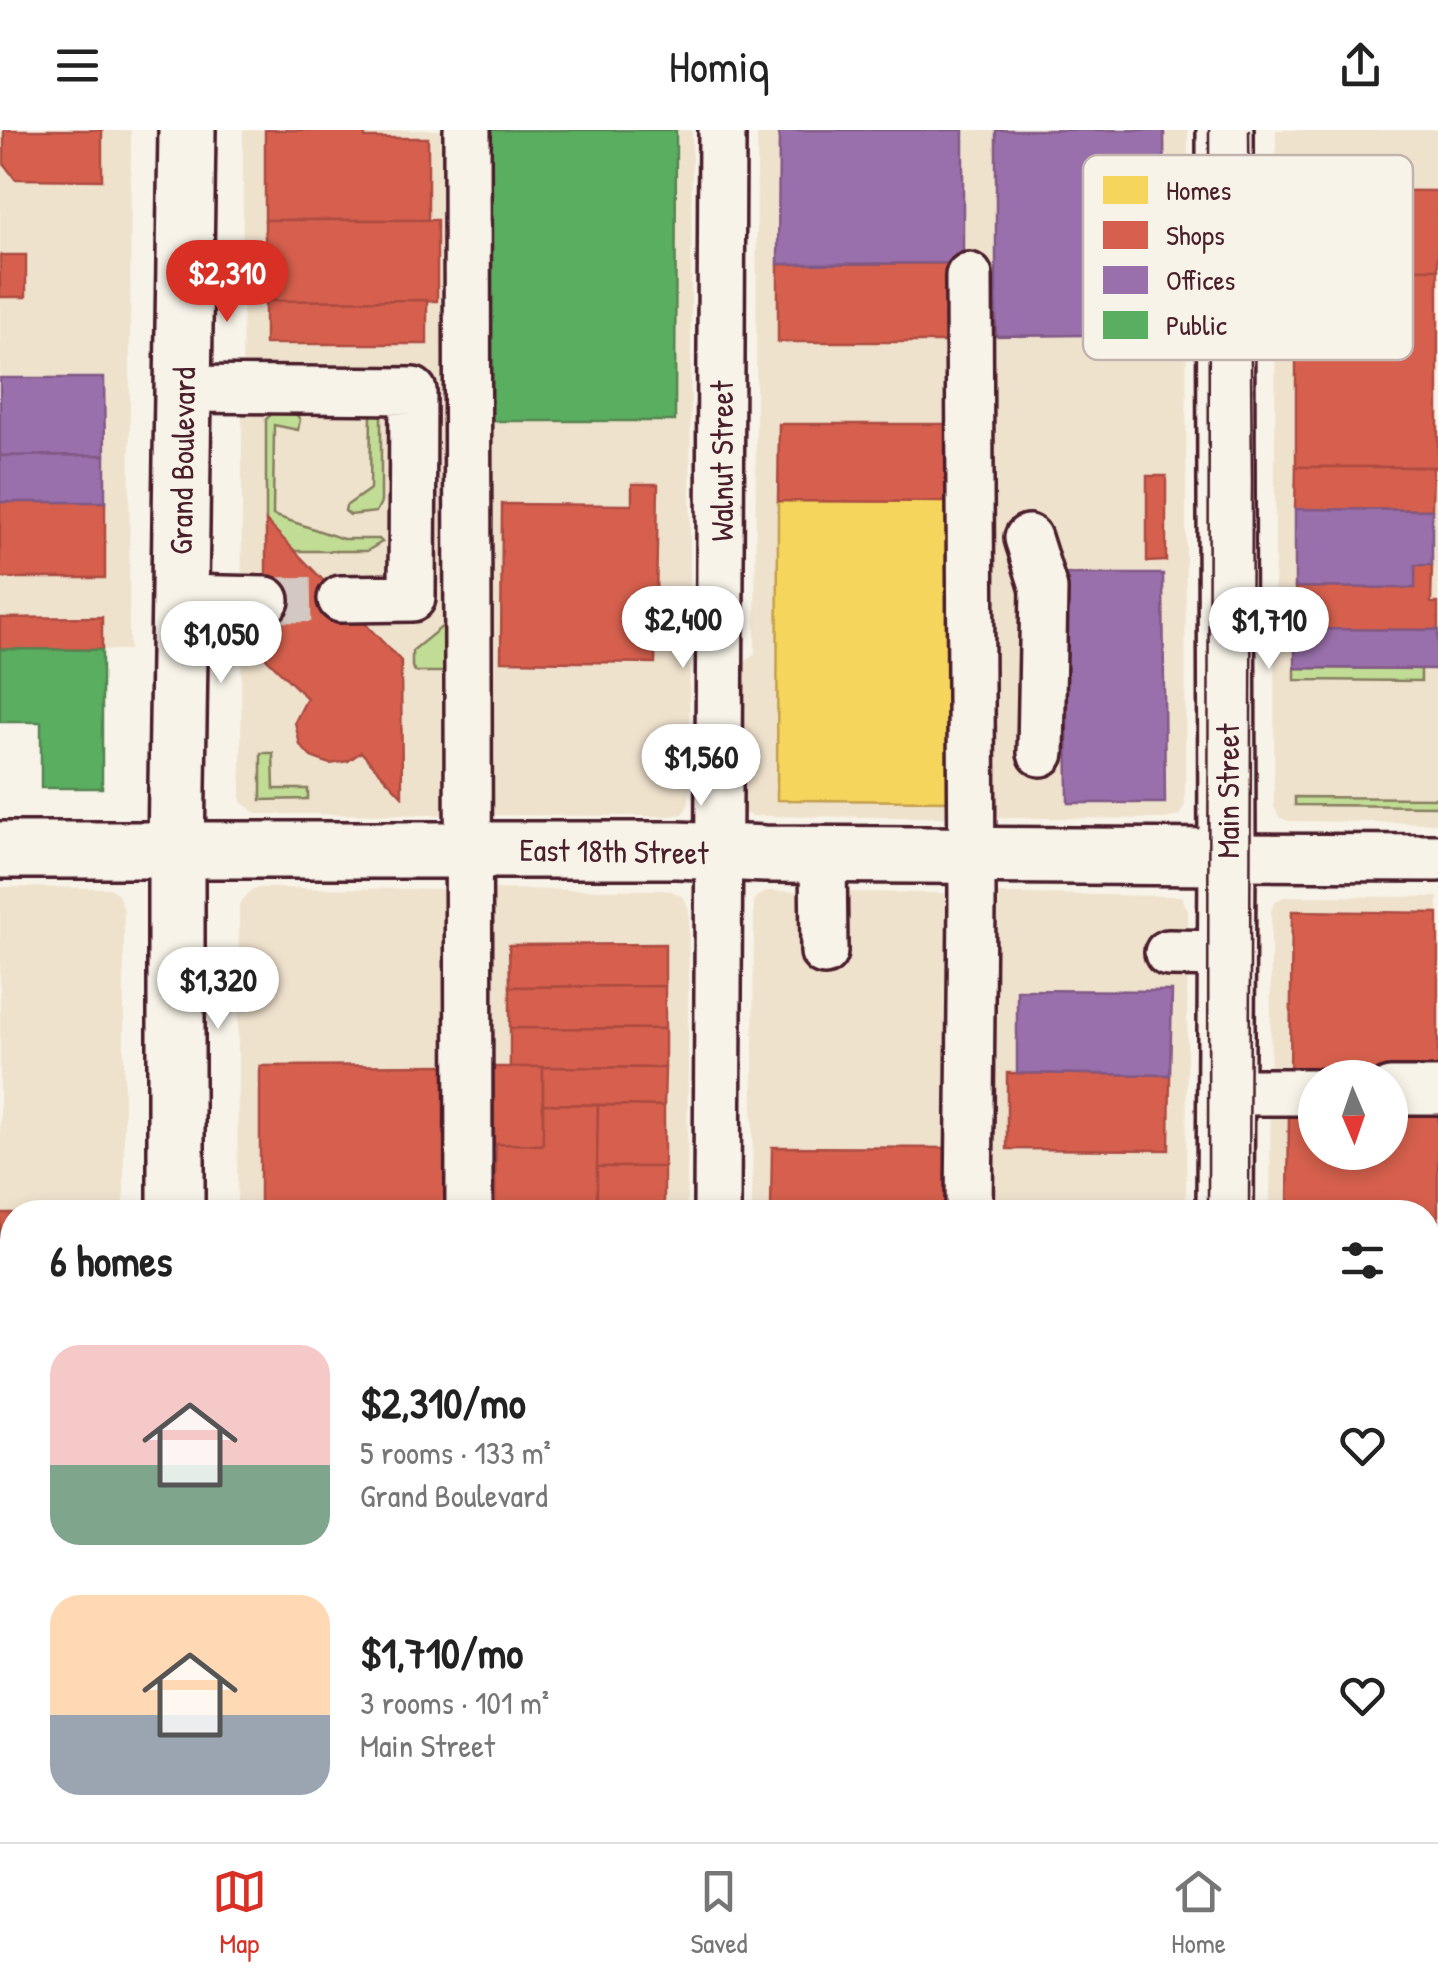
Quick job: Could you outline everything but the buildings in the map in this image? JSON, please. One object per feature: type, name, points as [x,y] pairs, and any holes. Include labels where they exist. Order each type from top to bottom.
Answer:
[{"type":"main road","name":"Grand Boulevard","points":[[176,1200],[176,852],[187,130]]},
{"type":"main road","name":"Main Street","points":[[1225,130],[1225,155]]},
{"type":"main road","name":"Main Street","points":[[1225,1200],[1226,360]]},
{"type":"main road","name":"East 18th Street","points":[[0,850],[1227,857]]},
{"type":"street","points":[[466,130],[469,1200]]},
{"type":"street","name":"Walnut Street","points":[[717,1200],[722,130]]},
{"type":"street","points":[[970,276],[970,1200]]},
{"type":"street","points":[[183,390],[412,392],[412,598],[341,600]]},
{"type":"street","points":[[1028,538],[1044,589],[1042,752]]},
{"type":"street","points":[[180,598],[266,600]]},
{"type":"street","points":[[823,855],[824,952]]},
{"type":"street","points":[[1227,857],[1438,858]]},
{"type":"street","points":[[1168,953],[1226,954]]},
{"type":"street","points":[[1226,1092],[1298,1092]]},
{"type":"street","points":[[1408,1092],[1438,1092]]},
{"type":"shaded area","points":[[0,130],[131,130],[129,650],[0,649]]},
{"type":"shaded area","points":[[243,130],[692,130],[689,803],[683,814],[257,814],[241,802]]},
{"type":"shaded area","points":[[757,130],[1188,130],[1188,155],[1083,155],[1083,360],[1187,360],[1185,805],[1179,816],[1165,819],[744,813],[738,667],[755,654]]},
{"type":"shaded area","points":[[1276,130],[1438,130],[1438,823],[1288,821],[1280,818],[1274,807],[1275,360],[1413,360],[1413,155],[1276,155]]},
{"type":"shaded area","points":[[0,887],[110,888],[117,893],[124,909],[124,1200],[0,1200]]},
{"type":"shaded area","points":[[251,890],[661,890],[684,898],[689,909],[687,1200],[237,1200],[239,904]]},
{"type":"shaded area","points":[[768,891],[1181,896],[1188,910],[1186,1200],[752,1200],[755,898]]},
{"type":"shaded area","points":[[1287,896],[1438,897],[1438,1200],[1270,1200],[1271,911],[1275,901]]},
{"type":"green space","points":[[274,412],[294,412],[300,419],[298,430],[274,425],[273,515],[343,539],[382,542],[367,551],[294,551],[266,522],[266,419]]},
{"type":"green space","points":[[371,412],[381,413],[381,502],[376,512],[350,515],[346,506],[370,489]]},
{"type":"green space","points":[[449,621],[450,672],[416,672],[412,651]]},
{"type":"green space","points":[[1295,668],[1421,669],[1421,681],[1295,680]]},
{"type":"green space","points":[[261,753],[273,753],[274,789],[308,789],[308,799],[261,800]]},
{"type":"green space","points":[[1295,797],[1438,798],[1438,806],[1295,805]]},
{"type":"tunnel","points":[[266,600],[341,599]]},
{"type":"tram line","points":[[1209,130],[1209,155]]},
{"type":"tram line","points":[[1249,130],[1249,155]]},
{"type":"tram line","points":[[1208,1200],[1209,360]]},
{"type":"tram line","points":[[1249,1200],[1251,360]]}]
